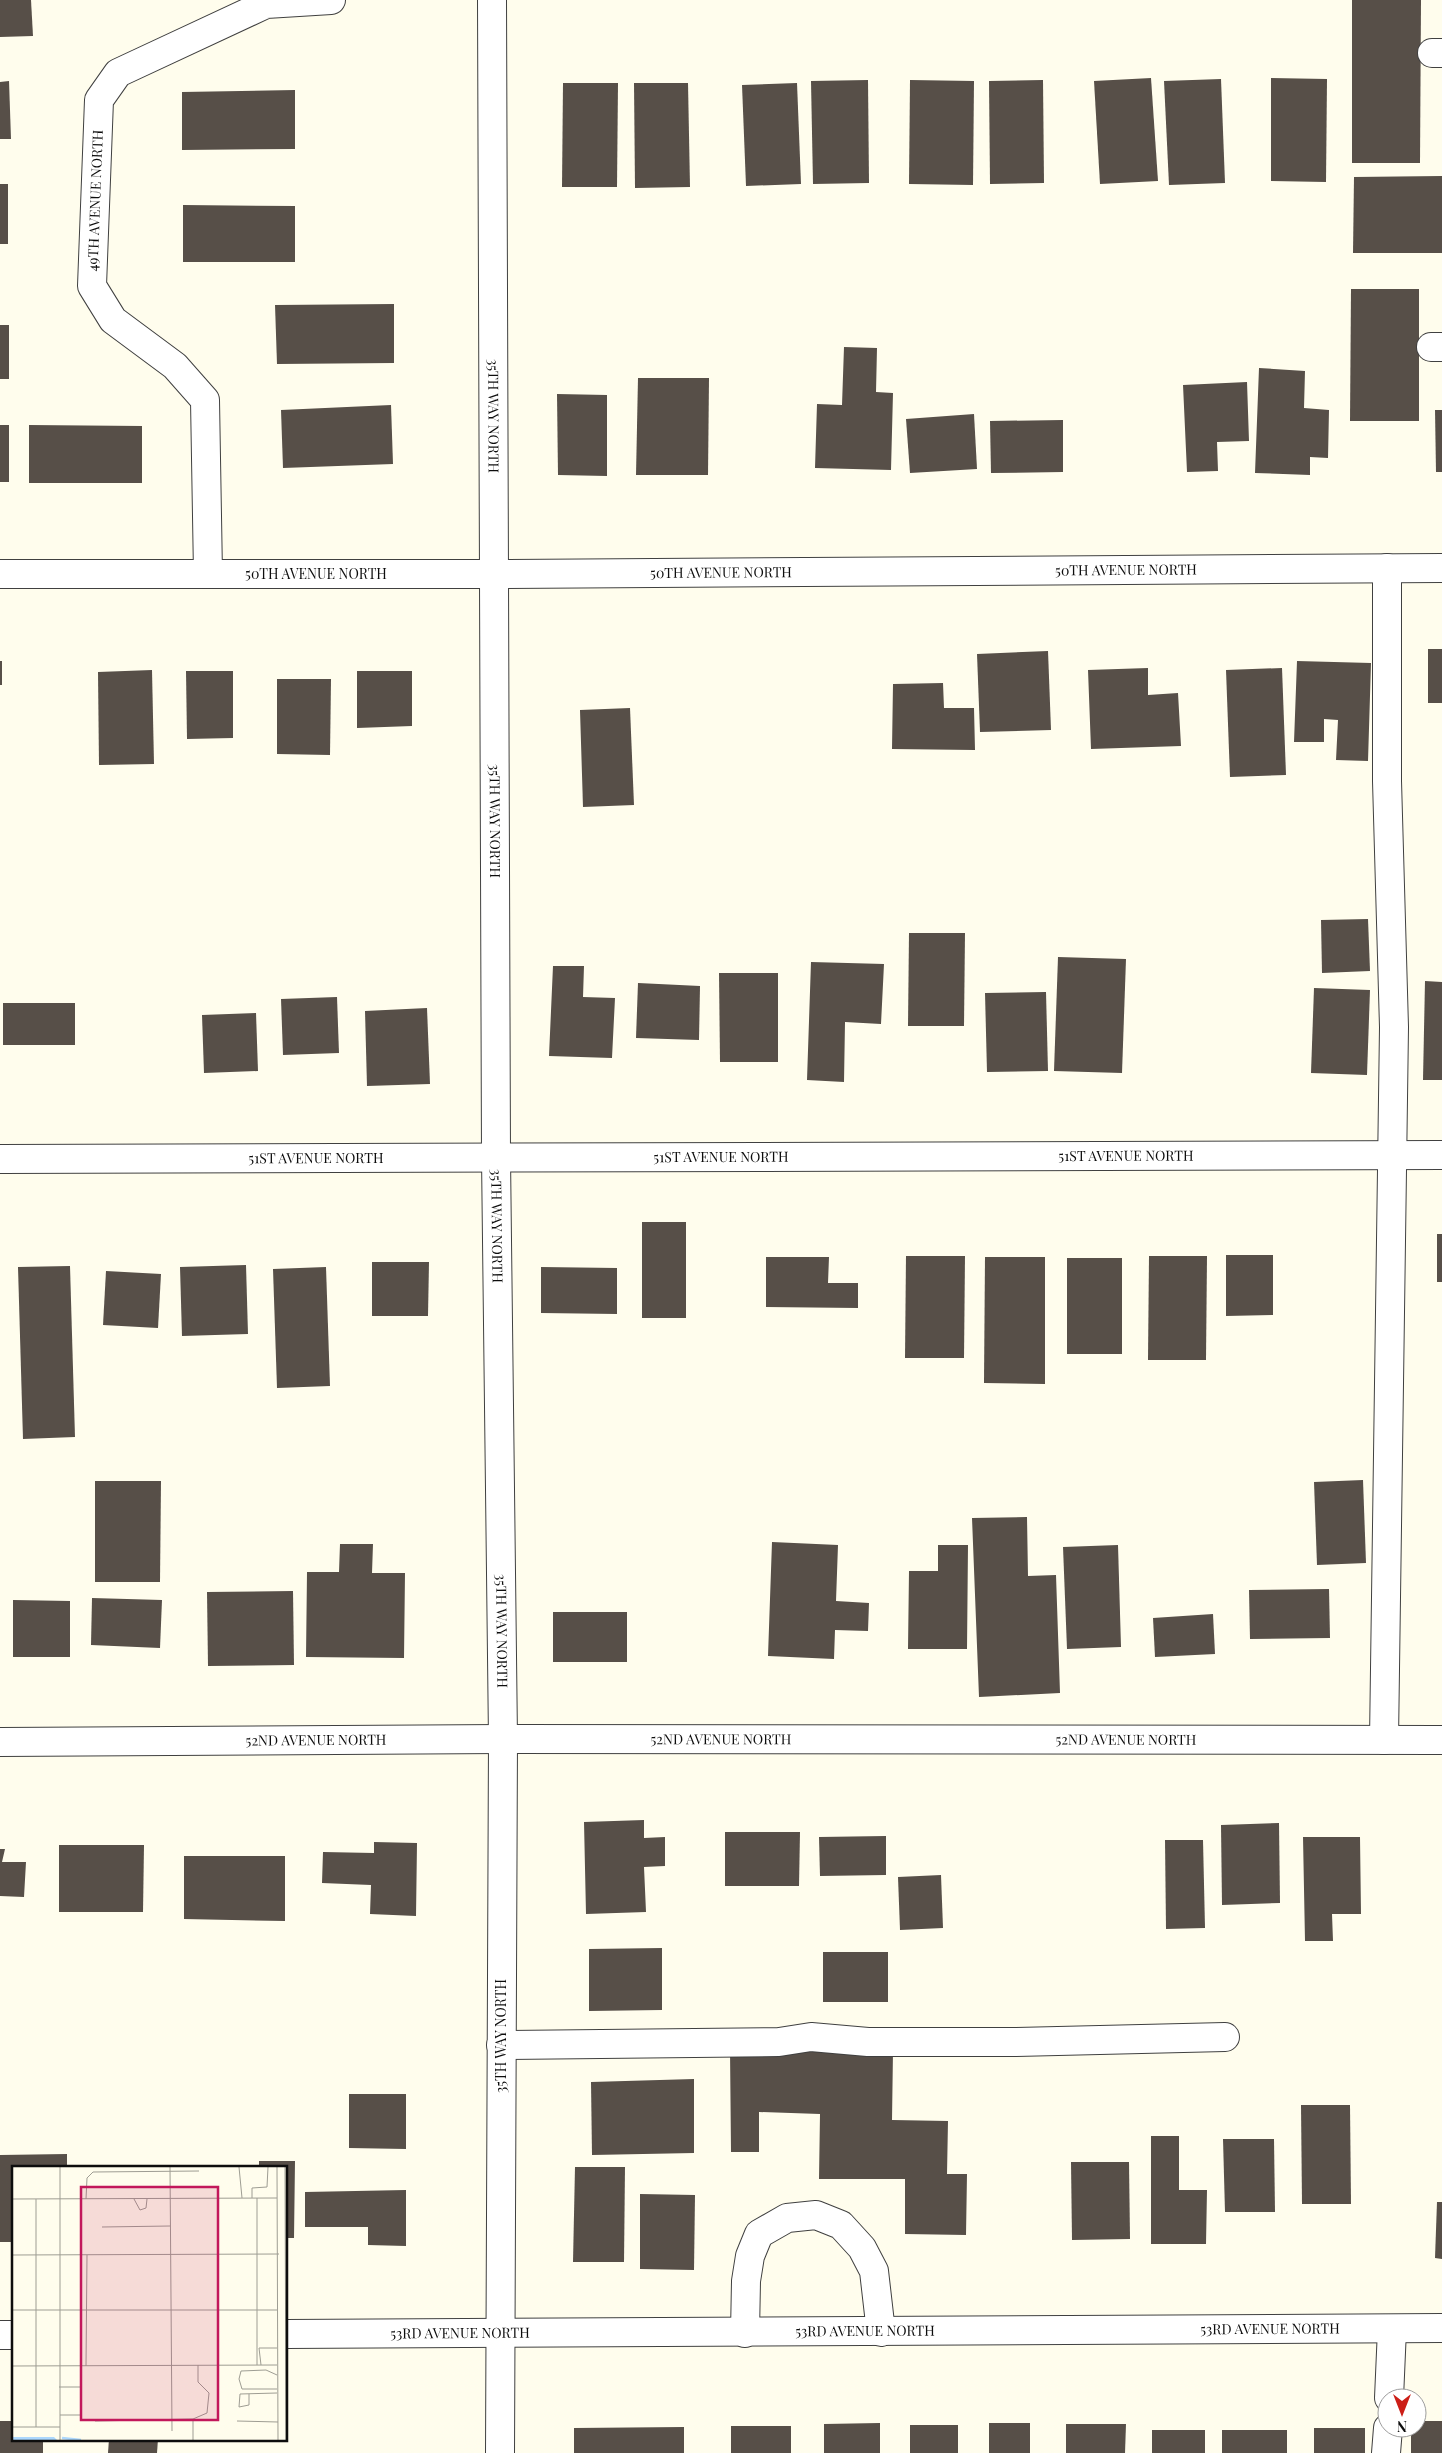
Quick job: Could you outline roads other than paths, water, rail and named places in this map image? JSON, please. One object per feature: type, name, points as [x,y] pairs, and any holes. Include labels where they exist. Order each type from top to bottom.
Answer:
[{"type":"street","name":"49TH AVENUE NORTH","points":[[208,574],[205,400],[175,366],[113,320],[92,286],[99,100],[118,73],[266,2],[331,0]]},
{"type":"street","name":"35TH WAY NORTH","points":[[492,0],[496,1158],[503,1739],[500,2453]]},
{"type":"street","points":[[1384,1740],[1390,1156],[1394,1027],[1387,781],[1387,568]]},
{"type":"street","name":"50TH AVENUE NORTH","points":[[0,574],[495,574],[1442,568]]},
{"type":"street","name":"51ST AVENUE NORTH","points":[[0,1159],[1442,1155]]},
{"type":"street","name":"52ND AVENUE NORTH","points":[[0,1742],[503,1739],[1442,1740]]},
{"type":"street","points":[[501,2046],[779,2042],[811,2037],[868,2042],[1016,2042],[1225,2037]]},
{"type":"street","points":[[745,2332],[746,2281],[750,2256],[759,2234],[787,2218],[816,2215],[841,2225],[862,2248],[874,2271],[881,2332]]},
{"type":"street","name":"53RD AVENUE NORTH","points":[[288,2334],[1442,2328]]},
{"type":"street","points":[[1389,2388],[1392,2329]]},
{"type":"street","points":[[1386,2453],[1387,2438]]}]
